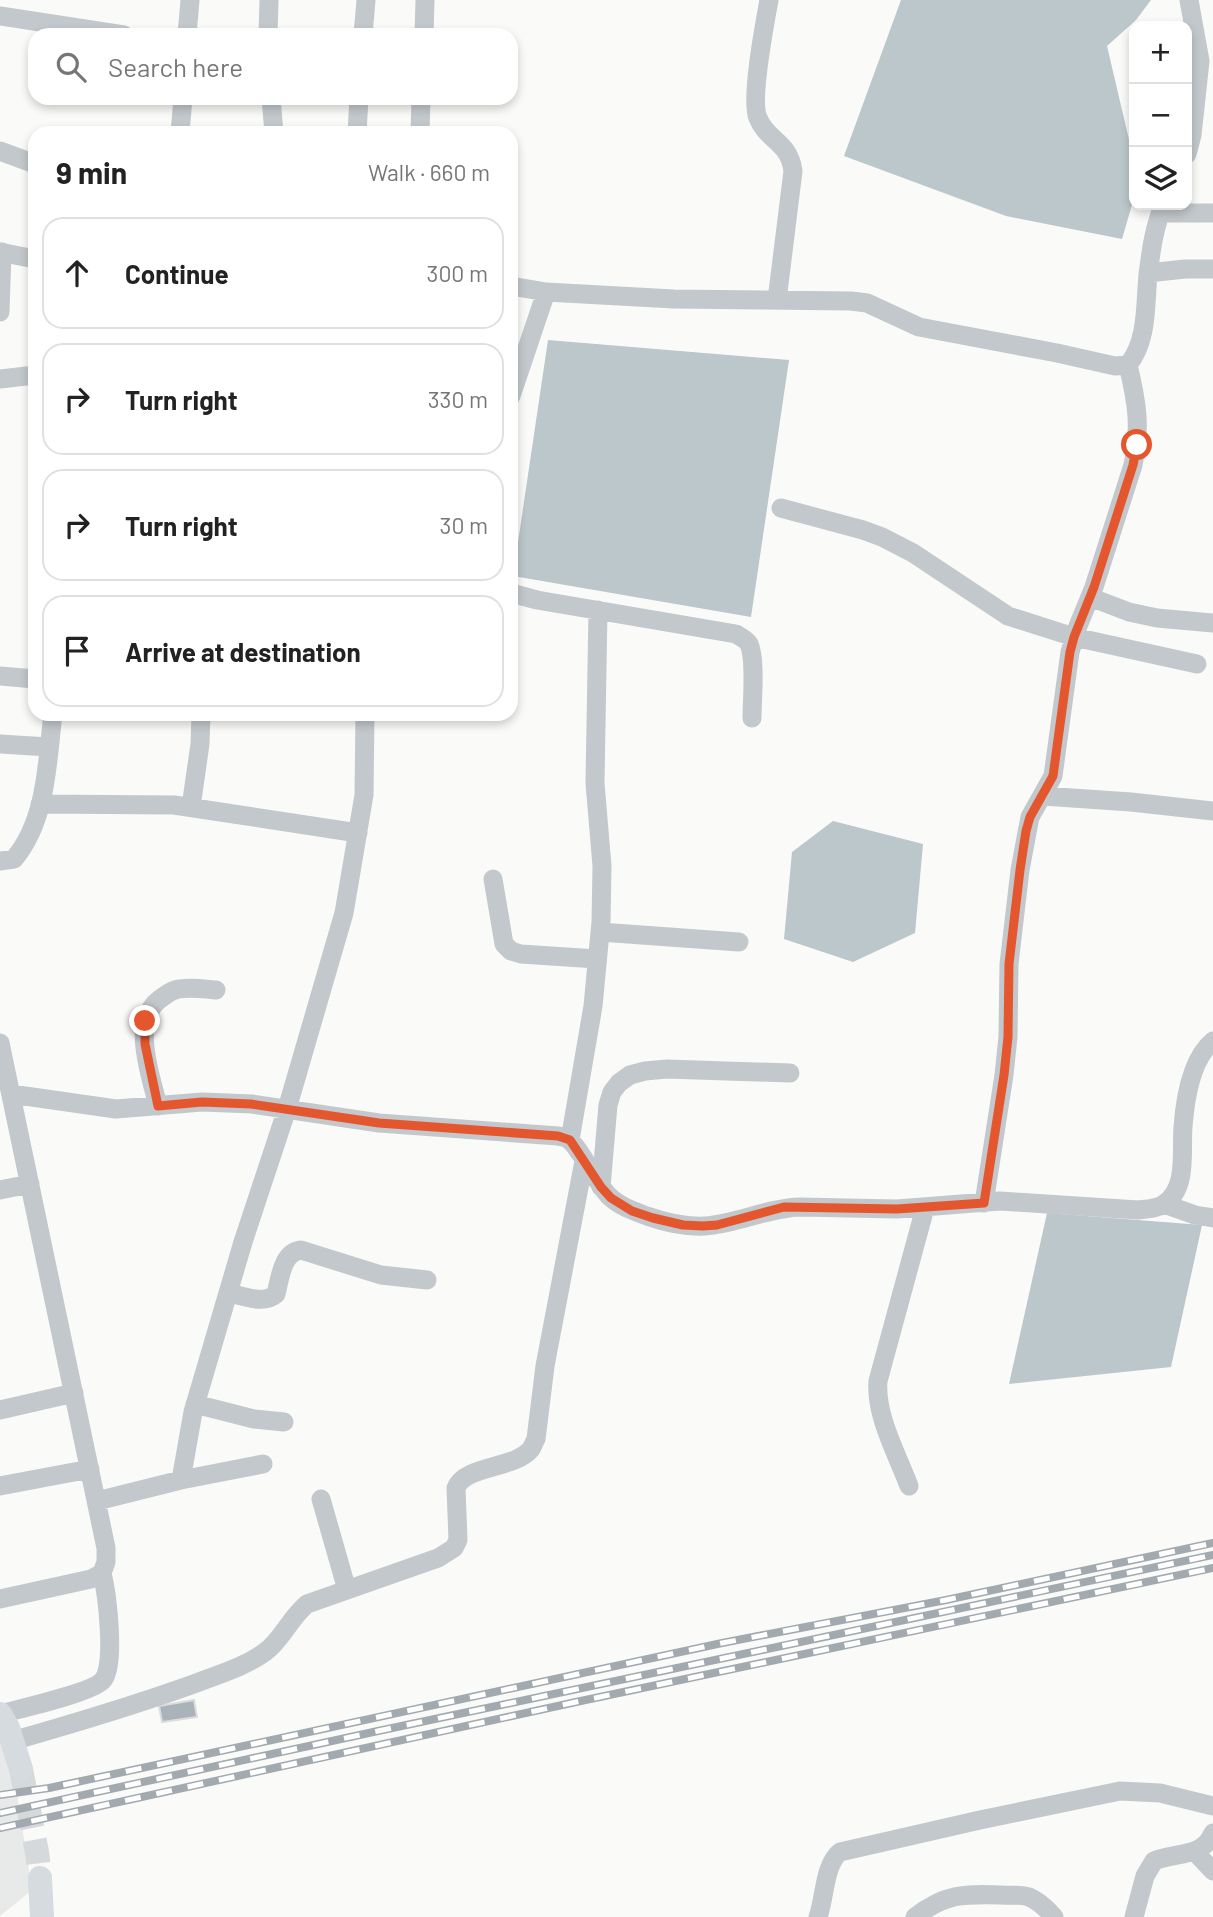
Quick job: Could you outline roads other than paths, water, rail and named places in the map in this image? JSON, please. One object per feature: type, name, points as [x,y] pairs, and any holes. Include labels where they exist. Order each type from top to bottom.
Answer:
[{"type":"main road","points":[[0,1714],[8,1728],[21,1769]]},
{"type":"main road","points":[[40,1878],[42,1917]]},
{"type":"street","points":[[188,28],[190,0]]},
{"type":"street","points":[[268,28],[269,0]]},
{"type":"street","points":[[364,28],[366,0]]},
{"type":"street","points":[[424,28],[425,0]]},
{"type":"street","points":[[769,0],[755,104],[761,124],[788,151],[793,171],[777,300]]},
{"type":"street","points":[[1189,0],[1205,85],[1189,147]]},
{"type":"street","points":[[0,16],[78,28]]},
{"type":"street","points":[[181,126],[182,105]]},
{"type":"street","points":[[272,105],[273,126]]},
{"type":"street","points":[[357,126],[359,105]]},
{"type":"street","points":[[420,126],[421,105]]},
{"type":"street","points":[[0,151],[28,161]]},
{"type":"street","points":[[518,287],[547,292],[674,299],[867,303],[919,327],[1115,366],[1128,365],[1136,355],[1143,328],[1148,273],[1162,210]]},
{"type":"street","points":[[1175,210],[1213,213]]},
{"type":"street","points":[[0,312],[1,252],[28,258]]},
{"type":"street","points":[[1148,273],[1213,269]]},
{"type":"street","points":[[518,376],[547,292]]},
{"type":"street","points":[[984,1203],[1004,1075],[1008,1037],[1009,964],[1020,870],[1030,817],[1053,776],[1070,652],[1133,465],[1137,445],[1138,413],[1128,365]]},
{"type":"street","points":[[0,379],[28,376]]},
{"type":"street","points":[[781,509],[882,537],[913,553],[1008,617],[1074,637],[1197,664]]},
{"type":"street","points":[[518,595],[736,634],[750,646],[752,718]]},
{"type":"street","points":[[1090,597],[1129,612],[1157,618],[1213,623]]},
{"type":"street","points":[[570,1140],[593,1006],[600,932],[602,866],[594,782],[598,610]]},
{"type":"street","points":[[0,676],[28,678]]},
{"type":"street","points":[[0,860],[14,859],[28,838],[46,779],[52,721]]},
{"type":"street","points":[[191,807],[201,721]]},
{"type":"street","points":[[181,1479],[195,1404],[243,1242],[288,1108],[344,914],[364,795],[365,721]]},
{"type":"street","points":[[0,744],[49,747]]},
{"type":"street","points":[[1042,796],[1213,811]]},
{"type":"street","points":[[40,804],[191,807],[358,833]]},
{"type":"street","points":[[493,879],[504,944],[511,951],[597,959]]},
{"type":"street","points":[[600,932],[739,942]]},
{"type":"street","points":[[158,1106],[145,1044],[147,1013],[155,1002],[170,991],[190,988],[216,990]]},
{"type":"street","points":[[9,1107],[116,1108],[202,1102],[251,1104],[379,1123],[545,1133],[570,1140],[601,1187],[611,1198],[632,1211],[663,1220],[703,1226],[717,1225],[784,1207],[925,1208],[1022,1201],[1138,1210],[1152,1209],[1164,1204],[1178,1188],[1190,1084],[1202,1054],[1213,1041]]},
{"type":"street","points":[[0,1043],[9,1107],[30,1184],[106,1548],[103,1573],[107,1594],[109,1665],[102,1682],[97,1686],[0,1714]]},
{"type":"street","points":[[601,1187],[608,1105],[612,1092],[630,1075],[667,1069],[790,1073]]},
{"type":"street","points":[[12,1741],[139,1704],[235,1668],[275,1644],[291,1619],[307,1604],[429,1561],[454,1548],[458,1540],[458,1482],[518,1459],[531,1450],[536,1439],[545,1366],[584,1161]]},
{"type":"street","points":[[0,1190],[30,1184]]},
{"type":"street","points":[[1164,1204],[1213,1218]]},
{"type":"street","points":[[909,1486],[879,1410],[877,1381],[925,1208]]},
{"type":"street","points":[[229,1293],[266,1300],[272,1298],[276,1294],[288,1255],[301,1250],[381,1275],[427,1280]]},
{"type":"street","points":[[0,1410],[74,1393]]},
{"type":"street","points":[[195,1404],[254,1419],[284,1422]]},
{"type":"street","points":[[97,1501],[181,1479],[263,1464]]},
{"type":"street","points":[[0,1486],[90,1469]]},
{"type":"street","points":[[321,1499],[347,1590]]},
{"type":"street","points":[[0,1599],[103,1573]]},
{"type":"street","points":[[818,1917],[832,1861],[840,1852],[1120,1791],[1160,1793],[1213,1806]]},
{"type":"street","points":[[1134,1917],[1145,1876],[1154,1861],[1195,1852],[1210,1841],[1213,1833]]},
{"type":"street","points":[[1195,1852],[1213,1871]]},
{"type":"street","points":[[915,1917],[930,1905],[949,1897],[970,1894],[1027,1896],[1040,1903],[1054,1917]]},
{"type":"tunnel","points":[[21,1769],[40,1878]]},
{"type":"railway","points":[[0,1795],[49,1788],[722,1643],[946,1600],[1213,1543]]},
{"type":"railway","points":[[0,1813],[1213,1555]]},
{"type":"railway","points":[[0,1828],[576,1702],[1213,1568]]}]
